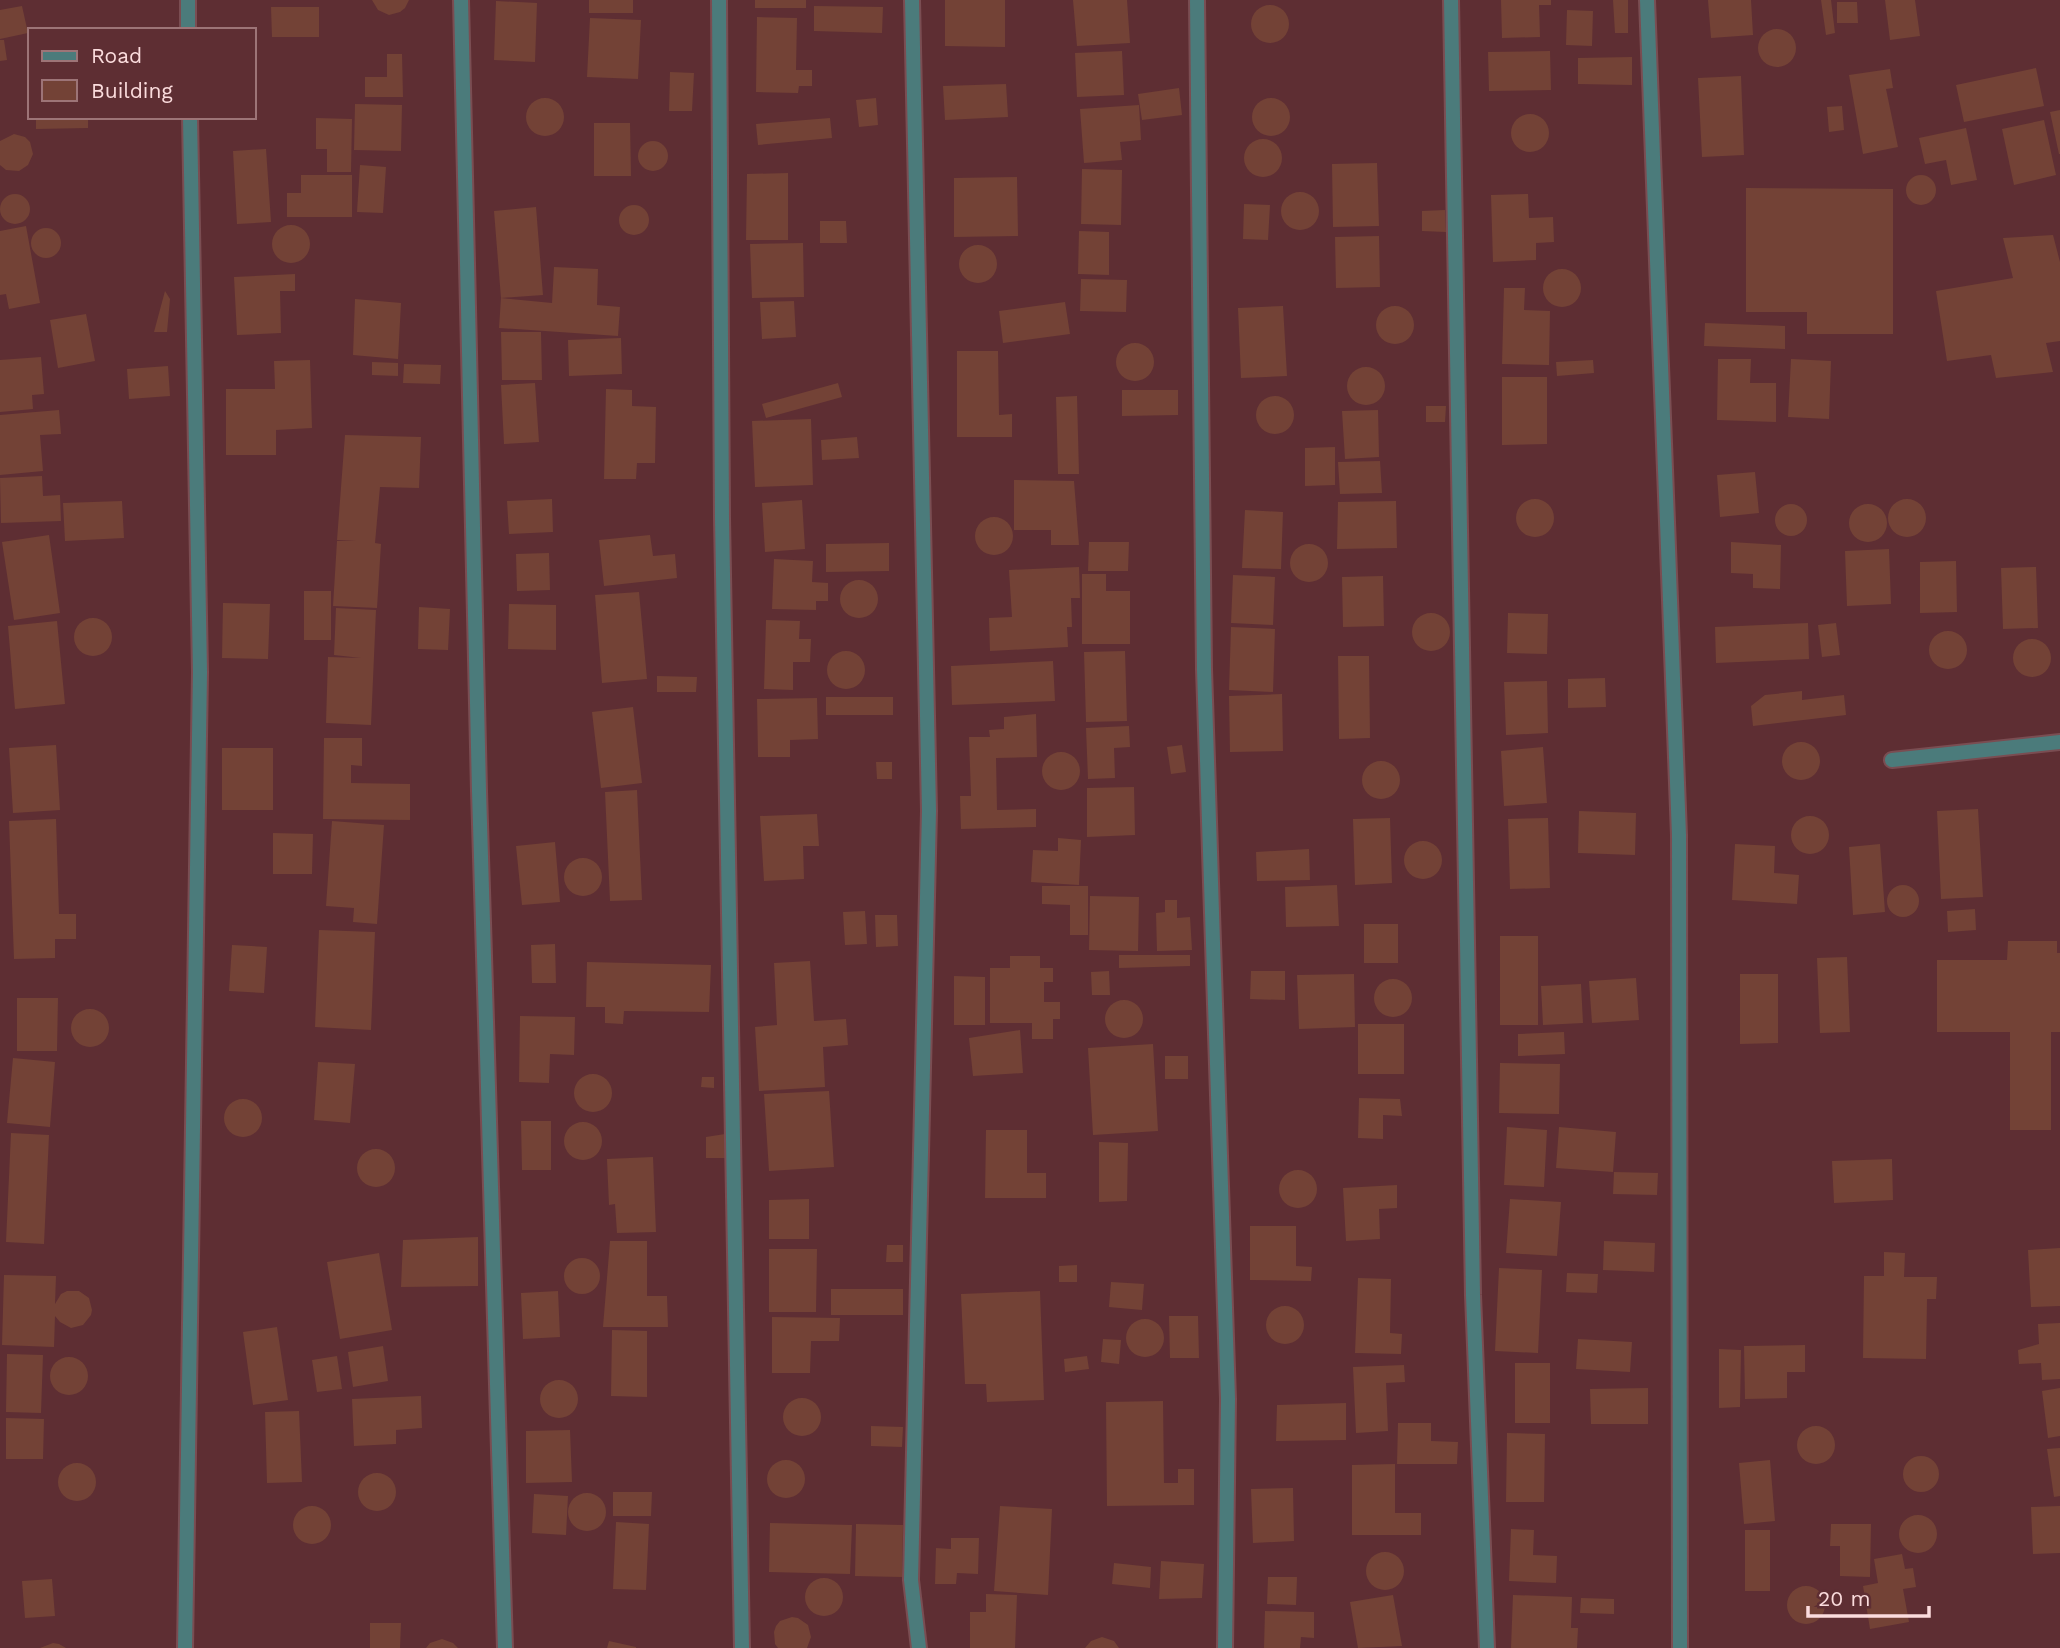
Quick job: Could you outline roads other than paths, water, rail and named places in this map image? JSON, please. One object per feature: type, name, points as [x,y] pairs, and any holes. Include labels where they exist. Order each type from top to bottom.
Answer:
[{"type":"street","points":[[188,0],[188,28]]},
{"type":"street","points":[[461,0],[479,791],[505,1648]]},
{"type":"street","points":[[719,0],[722,544],[742,1648]]},
{"type":"street","points":[[912,0],[929,811],[911,1580],[919,1648]]},
{"type":"street","points":[[1197,0],[1204,669],[1228,1399],[1226,1648]]},
{"type":"street","points":[[1451,0],[1473,1282],[1487,1648]]},
{"type":"street","points":[[1647,0],[1679,835],[1680,1648]]},
{"type":"street","points":[[186,1648],[200,672],[190,119]]},
{"type":"street","points":[[1892,760],[2060,742]]}]
